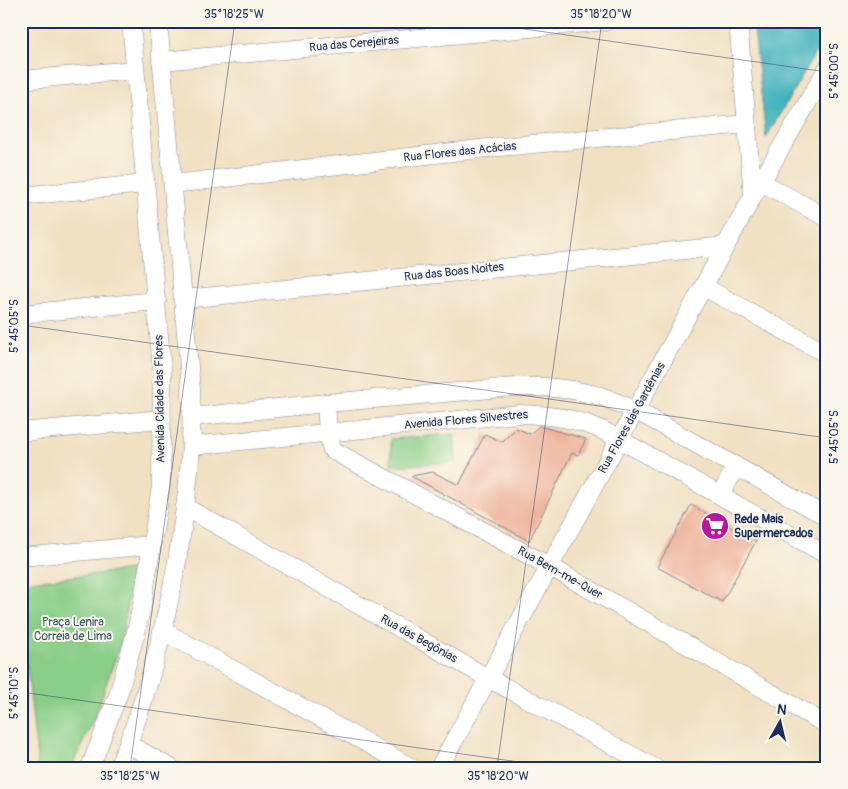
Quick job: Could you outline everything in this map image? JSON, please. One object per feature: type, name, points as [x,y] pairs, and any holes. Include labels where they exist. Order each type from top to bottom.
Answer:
[{"type":"street","name":"Avenida Cidade das Flores","points":[[90,768],[110,718],[128,662],[143,600],[161,486],[162,370],[131,21]]},
{"type":"street","points":[[118,768],[153,671],[163,632],[186,507],[191,446],[192,416],[183,298],[158,21]]},
{"type":"street","name":"Rua das Cerejeiras","points":[[161,61],[607,21]]},
{"type":"street","points":[[738,21],[747,124],[757,189],[827,218]]},
{"type":"street","points":[[21,80],[135,70]]},
{"type":"street","name":"Rua Flores das Gardênias","points":[[439,768],[757,189],[825,76]]},
{"type":"street","name":"Rua Flores das Acácias","points":[[173,184],[470,150],[747,124]]},
{"type":"street","points":[[21,196],[145,184]]},
{"type":"street","name":"Rua das Boas Noites","points":[[183,298],[726,246]]},
{"type":"street","points":[[153,258],[163,254],[179,257]]},
{"type":"street","points":[[704,287],[827,354]]},
{"type":"street","points":[[21,314],[157,301]]},
{"type":"street","points":[[192,416],[517,387],[573,390],[601,396],[635,410],[827,517]]},
{"type":"street","name":"Rua Bem-me-Quer","points":[[326,403],[328,433],[332,450],[549,566],[827,726]]},
{"type":"street","name":"Avenida Flores Silvestres","points":[[191,446],[519,414],[568,418],[590,424],[827,555]]},
{"type":"street","points":[[21,432],[162,419]]},
{"type":"street","points":[[721,496],[736,466]]},
{"type":"street","name":"Rua das Begônias","points":[[186,507],[488,678],[655,768]]},
{"type":"street","points":[[21,557],[152,545]]},
{"type":"street","points":[[163,632],[412,768]]},
{"type":"street","points":[[128,744],[171,768]]},
{"type":"green space","points":[[454,434],[456,462],[391,466],[391,439]]},
{"type":"green space","name":"Praça Lenira Correia de Lima","points":[[132,570],[122,639],[95,716],[71,768],[38,768],[21,609],[21,582]]},
{"type":"water","points":[[753,21],[827,21],[827,33],[766,138]]},
{"type":"building","points":[[539,426],[586,439],[578,455],[572,453],[529,541],[411,476],[433,472],[459,485],[485,434],[502,442],[516,428],[530,434]]},
{"type":"building","points":[[691,505],[756,541],[722,602],[657,567]]},
{"type":"place","name":"Rede Mais Supermercados","points":[[715,526]]}]
